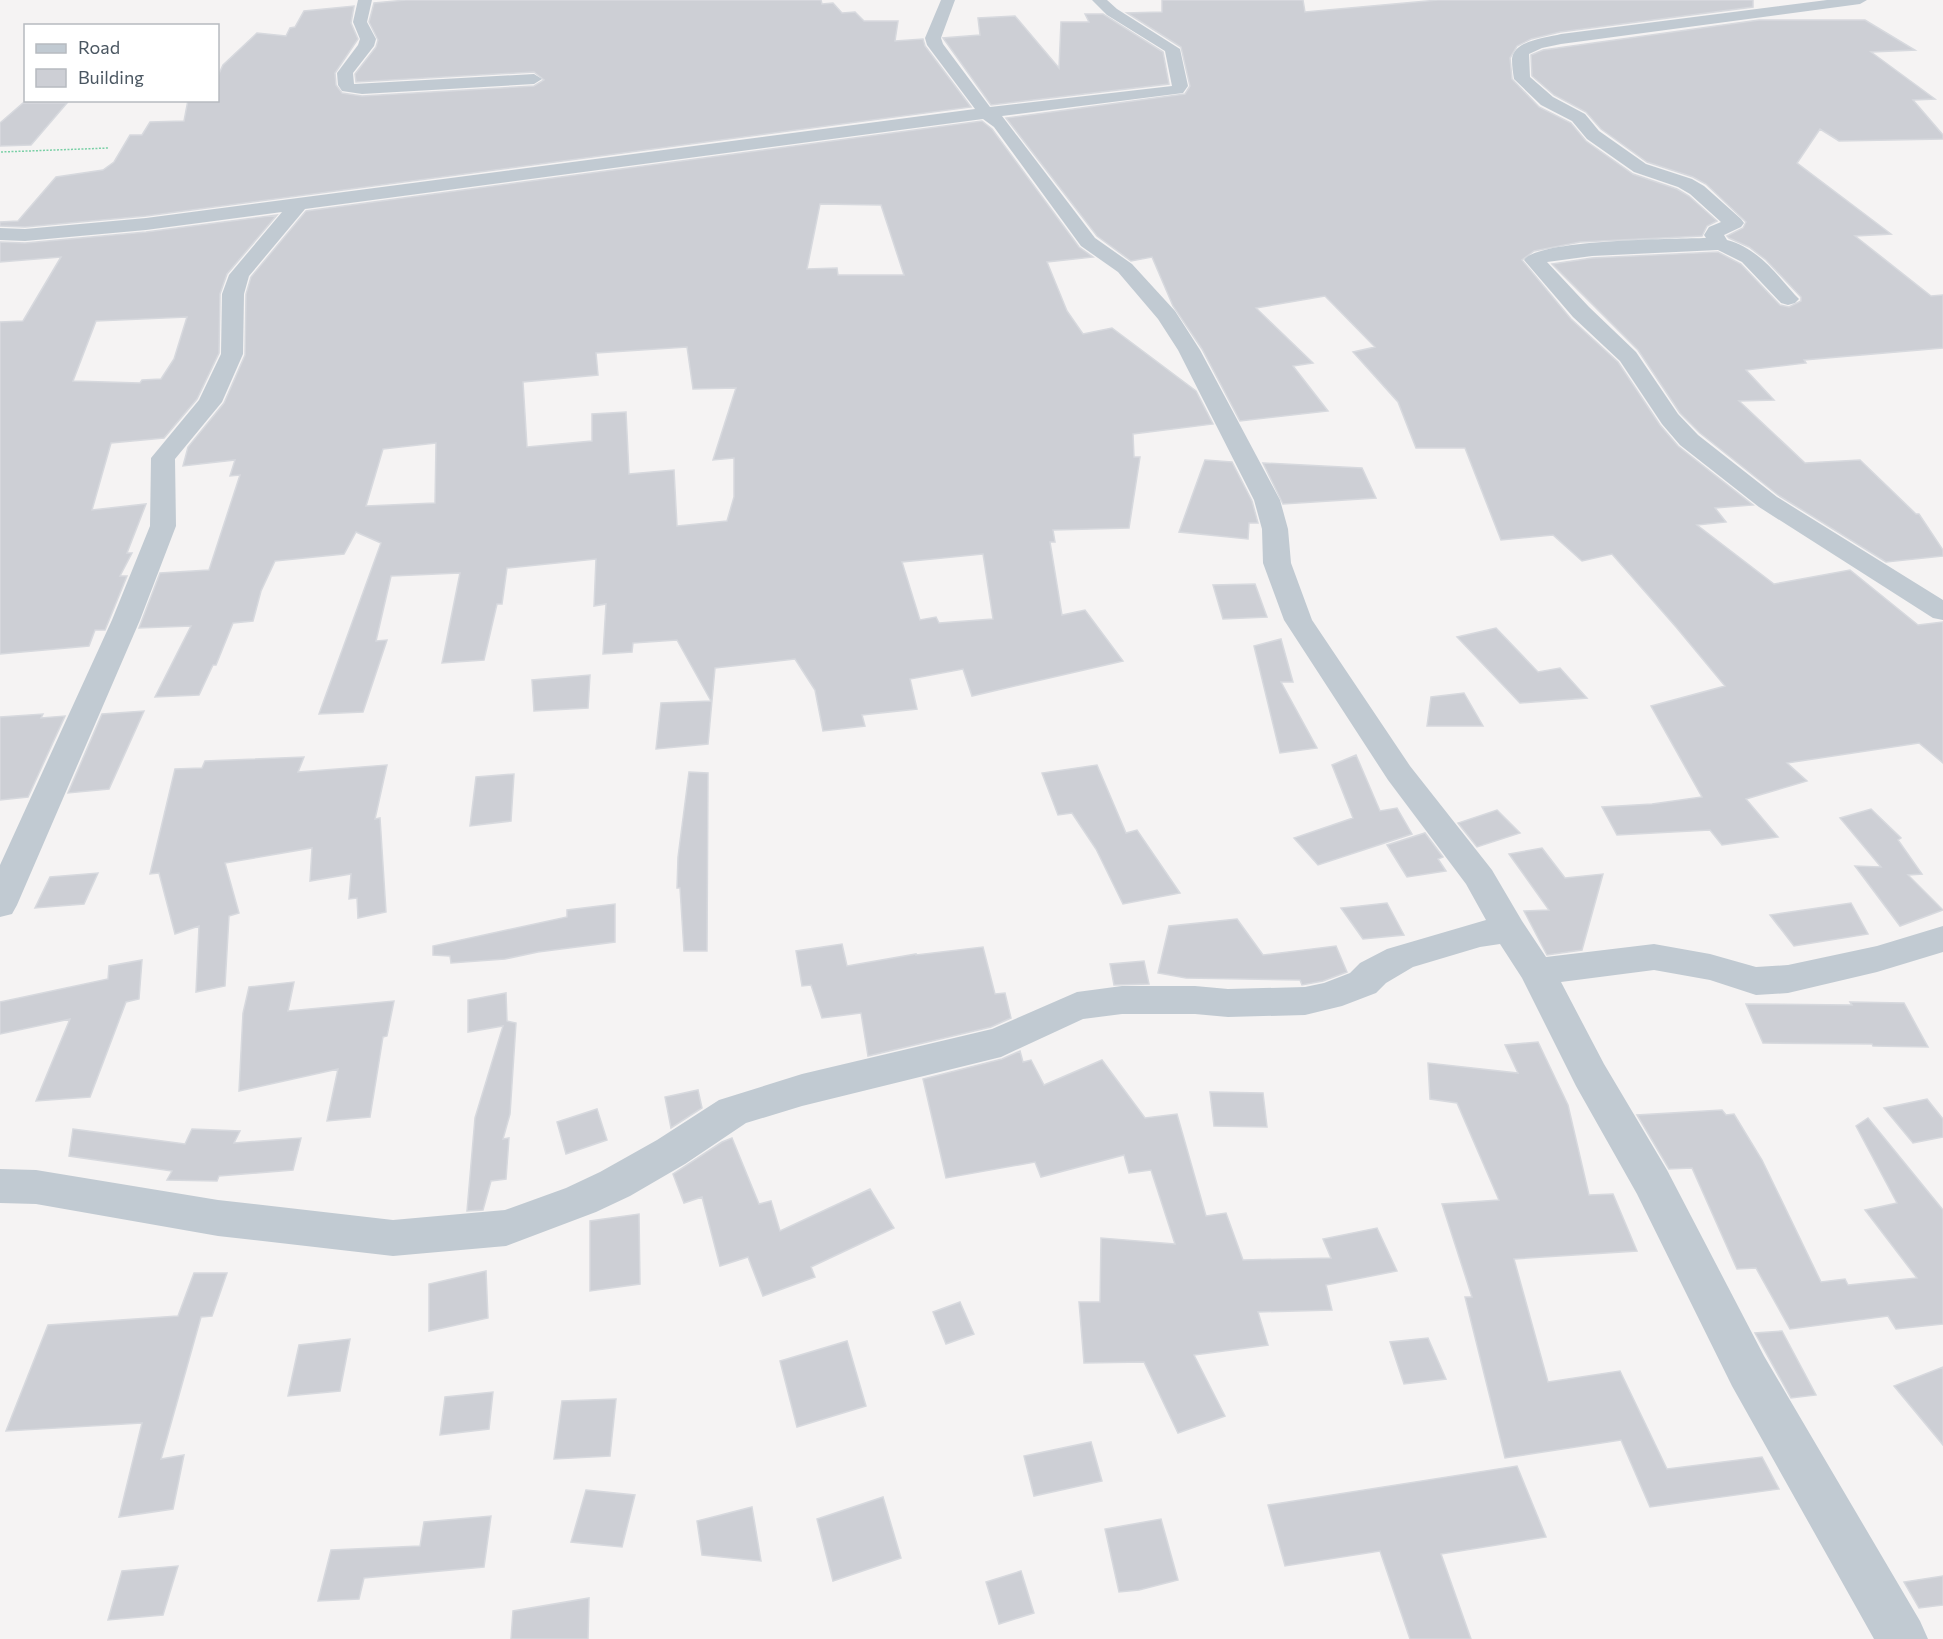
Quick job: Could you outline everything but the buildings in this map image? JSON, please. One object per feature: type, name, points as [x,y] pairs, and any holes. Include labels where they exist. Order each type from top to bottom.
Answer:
[{"type":"street","points":[[365,0],[360,22],[368,39],[366,46],[345,73],[348,88],[534,79]]},
{"type":"street","points":[[948,0],[933,38],[935,45],[986,113],[1000,123],[1088,242],[1125,268],[1167,315],[1189,350],[1267,500],[1275,529],[1277,563],[1298,620],[1399,773],[1480,878],[1509,930],[1538,972],[1590,1075],[1652,1182],[1748,1371],[1902,1639]]},
{"type":"street","points":[[0,237],[146,224],[986,113],[1177,90],[1180,86],[1172,49],[1112,12],[1099,0]]},
{"type":"street","points":[[1719,244],[1714,235],[1716,231],[1734,223],[1697,190],[1685,183],[1640,168],[1593,135],[1584,127],[1579,118],[1547,101],[1522,79],[1520,59],[1522,52],[1537,44],[1561,39],[1860,0]]},
{"type":"street","points":[[0,905],[126,620],[163,526],[163,458],[210,402],[232,354],[233,294],[238,275],[298,205]]},
{"type":"street","points":[[1788,299],[1748,257],[1731,246],[1719,244],[1575,252],[1545,255],[1534,260],[1581,312],[1628,357],[1670,419],[1689,440],[1768,502],[1943,612]]},
{"type":"street","points":[[0,1186],[36,1187],[218,1218],[393,1238],[506,1228],[581,1200],[615,1184],[671,1152],[733,1110],[802,1090],[1001,1042],[1077,1006],[1122,1000],[1195,1000],[1228,1003],[1305,1001],[1329,996],[1363,983],[1372,972],[1400,958],[1479,934],[1509,930]]},
{"type":"street","points":[[1538,972],[1654,957],[1710,967],[1756,981],[1788,979],[1877,959],[1943,939]]},
{"type":"path","points":[[0,152],[109,148]]}]
